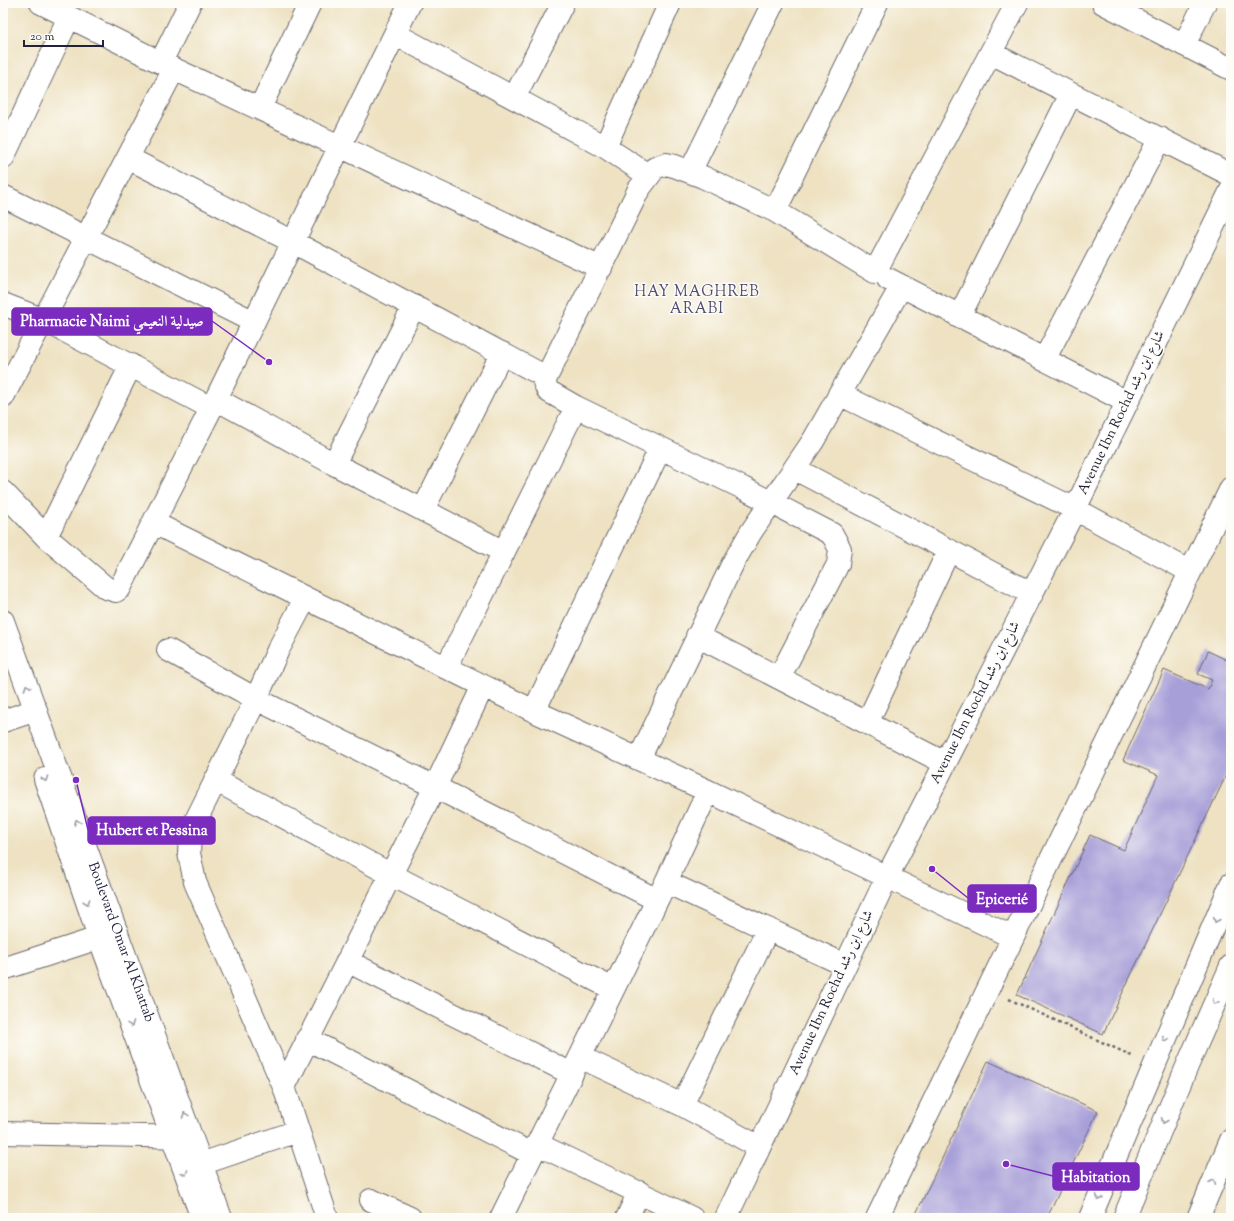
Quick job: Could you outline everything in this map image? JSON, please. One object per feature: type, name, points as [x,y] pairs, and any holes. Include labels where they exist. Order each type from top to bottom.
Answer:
[{"type":"street","points":[[3,397],[128,158],[167,66],[190,3]]},
{"type":"street","points":[[260,108],[310,3]]},
{"type":"street","points":[[3,492],[46,537],[106,588],[116,591],[125,582],[410,3]]},
{"type":"street","points":[[514,98],[563,3]]},
{"type":"street","points":[[605,147],[670,3]]},
{"type":"street","points":[[690,172],[773,3]]},
{"type":"street","points":[[775,212],[877,3]]},
{"type":"street","points":[[875,272],[1018,3]]},
{"type":"street","points":[[1103,3],[1231,69]]},
{"type":"street","points":[[1184,45],[1205,3]]},
{"type":"street","points":[[3,158],[57,8],[167,66],[341,145],[601,268]]},
{"type":"street","points":[[395,34],[605,147],[648,176]]},
{"type":"street","points":[[991,53],[1231,175]]},
{"type":"street","points":[[959,317],[1071,94]]},
{"type":"street","points":[[1044,360],[1160,138]]},
{"type":"street","points":[[128,158],[293,242],[546,377]]},
{"type":"street","points":[[779,678],[838,564],[840,549],[832,534],[576,408],[548,392],[544,382],[639,189],[655,168],[666,164],[690,172],[775,212],[901,287],[1127,402]]},
{"type":"street","name":"Avenue Ibn Rochd شارع ابن رشد","points":[[726,1218],[887,877],[1075,509],[1231,190]]},
{"type":"street","points":[[3,196],[254,322]]},
{"type":"street","points":[[639,759],[733,563],[771,503],[795,469],[901,287]]},
{"type":"street","points":[[3,304],[44,320],[130,365],[214,403],[504,552]]},
{"type":"street","points":[[334,464],[414,306]]},
{"type":"street","points":[[423,510],[502,353]]},
{"type":"street","points":[[46,537],[130,365]]},
{"type":"street","points":[[839,394],[1075,509],[1189,571]]},
{"type":"street","points":[[446,668],[576,408]]},
{"type":"street","points":[[534,711],[660,449]]},
{"type":"street","points":[[795,469],[1032,594]]},
{"type":"street","points":[[877,1218],[1189,571],[1231,488]]},
{"type":"street","points":[[154,523],[482,686],[708,791],[1012,937]]},
{"type":"street","points":[[866,723],[949,550]]},
{"type":"street","points":[[305,599],[278,650],[256,699],[190,834],[189,854],[195,882],[284,1087],[327,1218]]},
{"type":"street","name":"Boulevard Omar Al Khattab","points":[[3,621],[20,715]]},
{"type":"street","points":[[698,636],[945,763]]},
{"type":"street","points":[[168,650],[256,699],[434,787],[661,891],[768,929],[845,965]]},
{"type":"street","name":"Boulevard Omar Al Khattab","points":[[3,663],[20,715],[108,934],[183,1137],[202,1218]]},
{"type":"street","points":[[284,1087],[434,787],[482,686]]},
{"type":"street","points":[[216,780],[390,874],[613,989]]},
{"type":"street","points":[[501,1218],[661,891],[708,791]]},
{"type":"street","points":[[1090,1218],[1231,884]]},
{"type":"street","points":[[682,1105],[768,929]]},
{"type":"street","points":[[3,969],[108,934]]},
{"type":"street","points":[[347,961],[576,1065],[682,1105],[759,1147]]},
{"type":"street","points":[[1124,1218],[1188,1064],[1231,966]]},
{"type":"street","points":[[307,1039],[535,1149],[639,1192],[692,1218]]},
{"type":"street","points":[[201,1164],[298,1131]]},
{"type":"street","points":[[3,1133],[183,1137]]},
{"type":"street","name":"Boulevard Omar Al Khattab","points":[[183,1137],[201,1164],[221,1218]]},
{"type":"street","points":[[1198,1218],[1231,1140]]},
{"type":"street","points":[[627,1218],[639,1192]]},
{"type":"street","points":[[372,1200],[410,1218]]},
{"type":"path","points":[[987,988],[1154,1066]]},
{"type":"building","points":[[1208,651],[1231,662],[1231,765],[1103,1034],[1017,995],[1090,835],[1124,850],[1158,775],[1123,760],[1164,670],[1208,689],[1212,680],[1198,674]]},
{"type":"building","points":[[988,1061],[1098,1111],[1047,1218],[914,1218]]},
{"type":"place","name":"Pharmacie Naimi صيدلية النعيمي","points":[[269,362]]},
{"type":"place","name":"Hubert et Pessina","points":[[76,780]]},
{"type":"place","name":"Epicerié","points":[[932,869]]},
{"type":"place","name":"Habitation","points":[[1006,1164]]},
{"type":"district","name":"HAY MAGHREB ARABI","points":[[697,300]]}]
